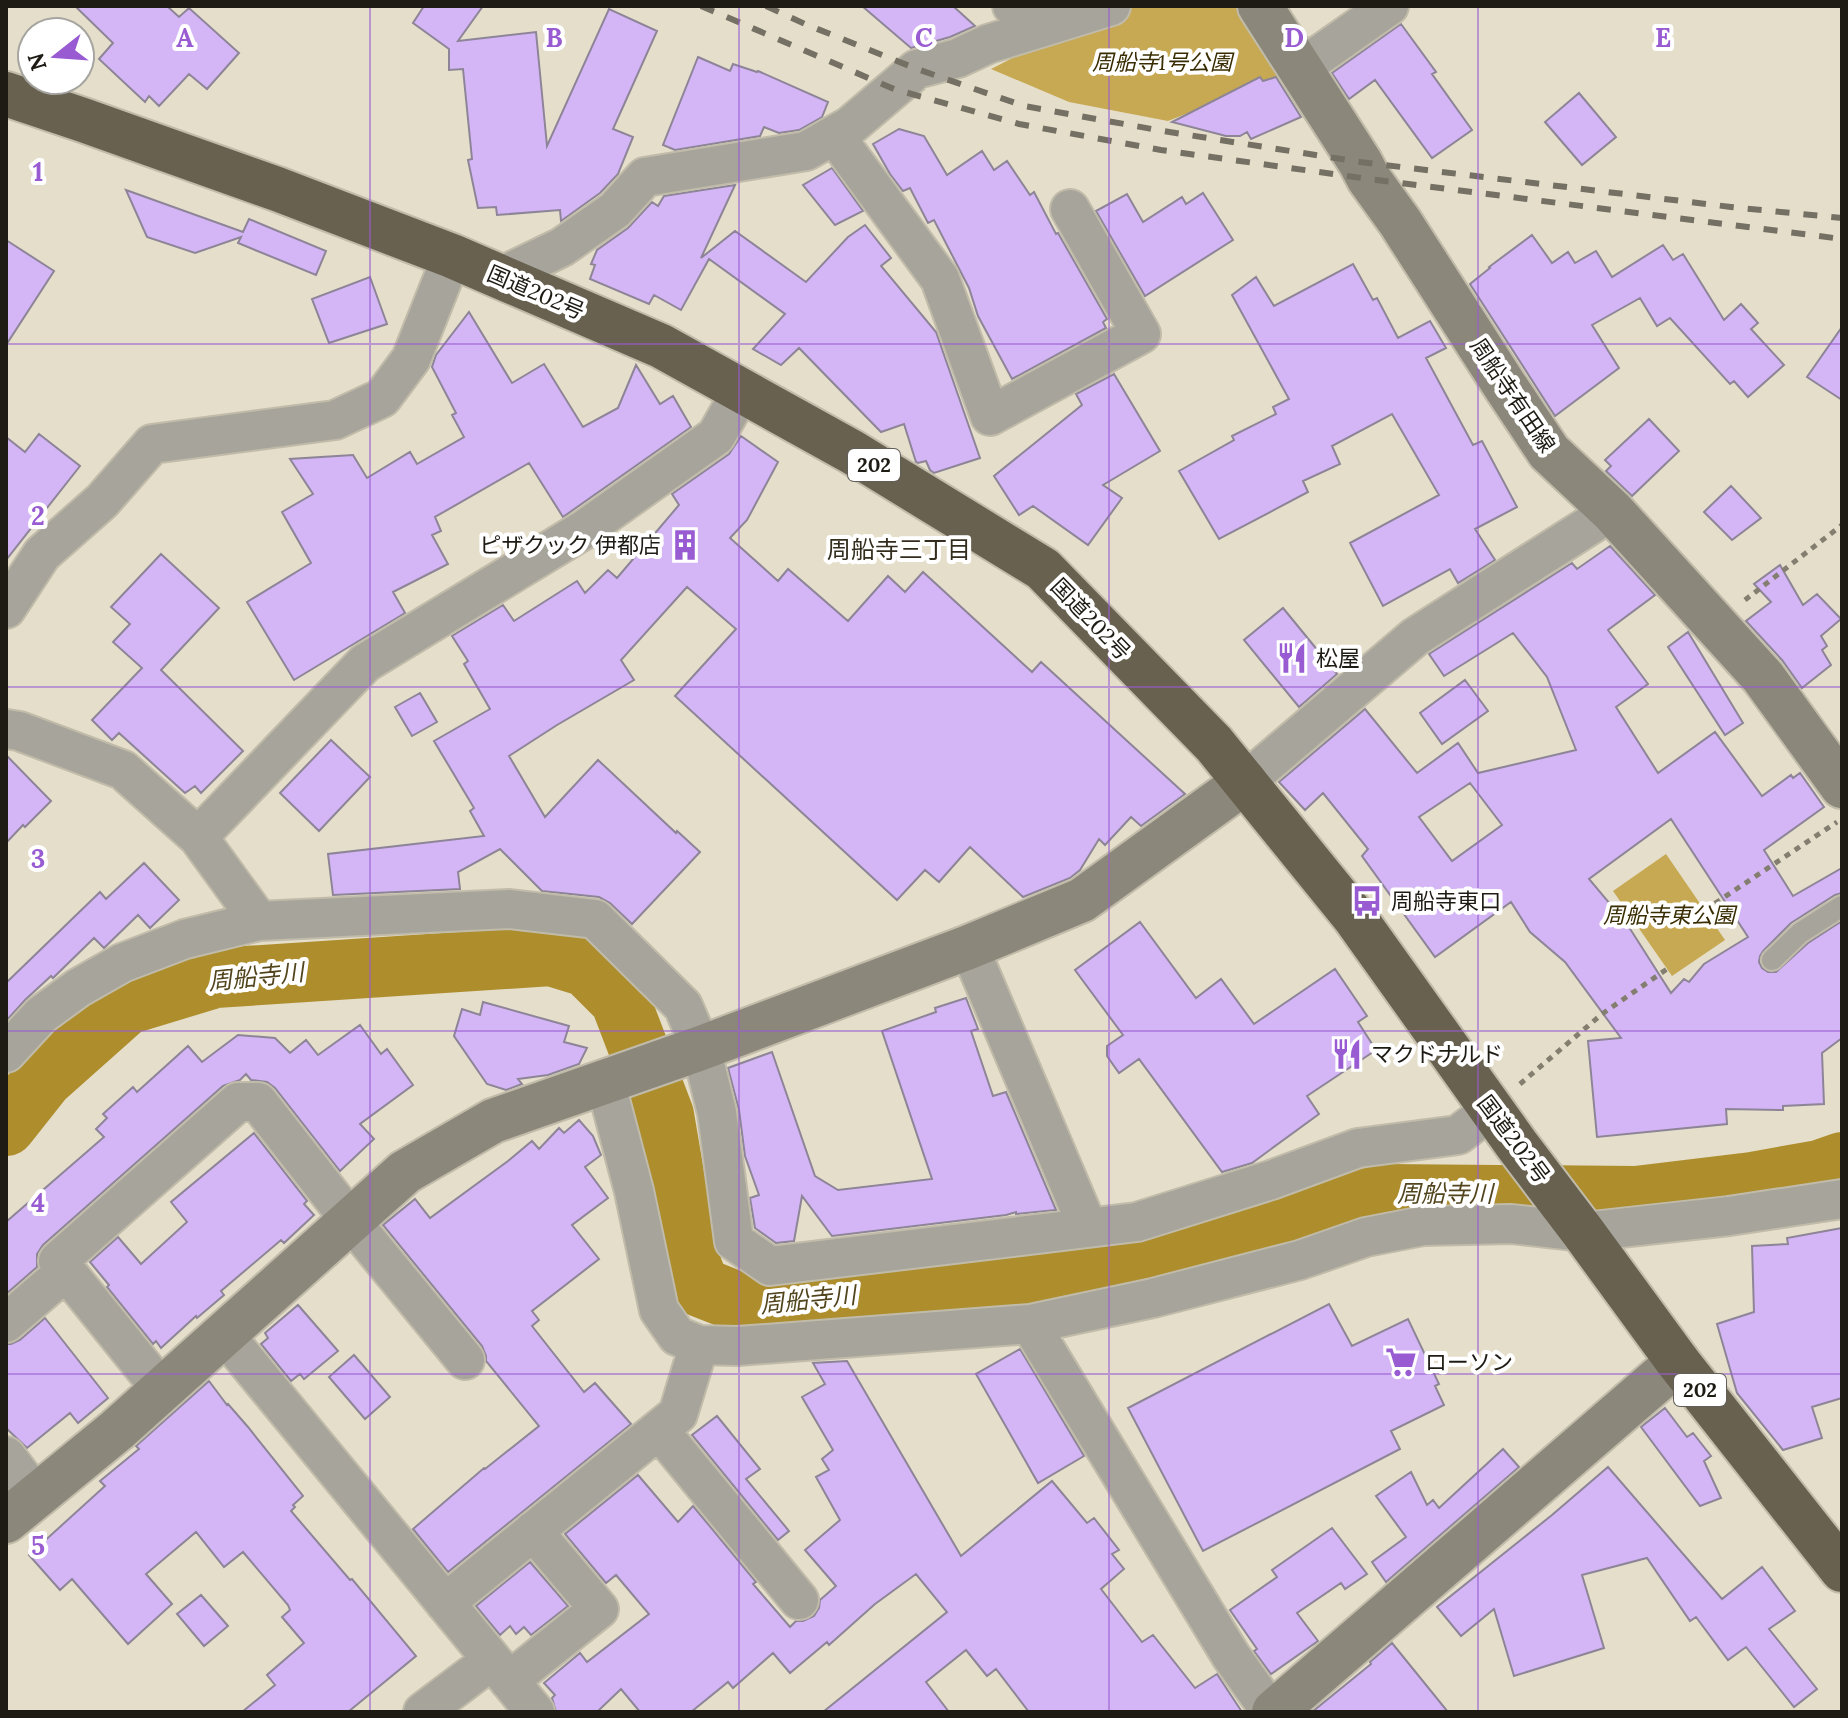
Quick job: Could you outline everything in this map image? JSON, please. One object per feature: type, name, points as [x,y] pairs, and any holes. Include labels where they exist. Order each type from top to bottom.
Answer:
[{"type":"highway","name":"国道202号","points":[[6,95],[262,184],[452,256],[661,346],[852,452],[1043,569],[1214,744],[1355,918],[1491,1110],[1678,1362],[1842,1570]]},
{"type":"street","points":[[500,277],[562,247],[615,210],[645,177],[806,151],[850,126],[917,69],[958,58],[988,44],[1025,18],[1111,6]]},
{"type":"street","name":"周船寺有田線","points":[[1260,6],[1369,179],[1549,452],[1612,511],[1763,677],[1842,786]]},
{"type":"street","points":[[1301,68],[1389,6]]},
{"type":"street","points":[[835,136],[940,279],[990,416],[1141,334],[1070,209]]},
{"type":"street","points":[[6,609],[42,554],[102,501],[152,444],[335,420],[382,398],[411,359],[452,256]]},
{"type":"street","points":[[198,837],[365,663],[585,529],[716,436],[742,390]]},
{"type":"street","points":[[6,1456],[21,1508],[117,1430],[405,1172],[493,1121],[701,1048],[969,947],[1082,900],[1245,782],[1415,637],[1612,511]]},
{"type":"street","points":[[6,729],[19,731],[123,770],[198,837],[259,921]]},
{"type":"street","points":[[6,1053],[41,1015],[78,988],[122,963],[185,939],[259,921],[510,909],[595,919],[683,1006],[701,1048],[717,1113],[734,1241],[770,1266],[1137,1222],[1271,1180],[1358,1148],[1458,1135],[1491,1110]]},
{"type":"street","points":[[969,947],[1088,1228]]},
{"type":"street","points":[[605,1081],[634,1191],[659,1310],[677,1336],[699,1345],[738,1346],[1030,1324],[1153,1298],[1300,1260],[1366,1237],[1423,1226],[1729,1216],[1842,1199]]},
{"type":"street","points":[[162,1390],[58,1261],[238,1102],[258,1102],[465,1360]]},
{"type":"street","points":[[6,1323],[66,1271]]},
{"type":"street","points":[[1030,1324],[1231,1656],[1273,1712],[1678,1362]]},
{"type":"street","points":[[224,1334],[535,1712]]},
{"type":"street","points":[[445,1603],[678,1414],[699,1345]]},
{"type":"street","points":[[659,1430],[799,1600]]},
{"type":"street","points":[[423,1712],[500,1670],[599,1609],[533,1531]]},
{"type":"lane","points":[[1772,960],[1800,933],[1842,906]]},
{"type":"path","points":[[1715,623],[1842,525]]},
{"type":"path","points":[[1705,910],[1842,819]]},
{"type":"path","points":[[1491,1110],[1602,1014],[1667,969]]},
{"type":"green space","name":"周船寺1号公園","points":[[1114,6],[1260,6],[1301,68],[1168,121],[1069,102],[991,69]]},
{"type":"green space","name":"周船寺東公園","points":[[1666,854],[1725,940],[1672,976],[1613,891]]},
{"type":"building","points":[[75,6],[167,6],[179,17],[189,8],[239,53],[207,89],[189,74],[159,106],[149,96],[145,102],[99,59],[113,43],[96,26],[96,16],[85,16]]},
{"type":"building","points":[[424,6],[483,6],[458,41],[536,32],[547,146],[609,9],[657,31],[613,129],[633,137],[618,174],[600,193],[561,221],[560,210],[497,215],[496,207],[478,208],[468,160],[472,159],[463,69],[449,70],[449,49],[413,23]]},
{"type":"building","points":[[862,6],[953,6],[975,26],[911,48]]},
{"type":"building","points":[[1401,24],[1472,130],[1432,158],[1375,80],[1349,99],[1332,73]]},
{"type":"building","points":[[698,57],[730,71],[733,64],[758,71],[828,102],[822,117],[799,130],[779,133],[764,127],[760,136],[675,150],[663,145]]},
{"type":"building","points":[[1260,77],[1263,81],[1276,77],[1301,117],[1251,139],[1247,132],[1240,136],[1226,136],[1172,122]]},
{"type":"building","points":[[1579,93],[1616,137],[1582,165],[1545,122]]},
{"type":"building","points":[[899,129],[924,136],[947,175],[982,151],[994,170],[1007,161],[1030,195],[1034,192],[1107,319],[1103,322],[1106,328],[1012,379],[978,316],[969,288],[934,220],[928,223],[910,188],[903,191],[873,144]]},
{"type":"building","points":[[832,168],[863,211],[835,225],[803,185]]},
{"type":"building","points":[[735,185],[701,258],[735,231],[806,282],[848,237],[865,225],[891,258],[881,266],[936,332],[980,458],[934,473],[926,461],[916,462],[904,424],[881,432],[799,348],[781,365],[753,349],[785,314],[709,259],[681,310],[654,295],[649,304],[590,279],[595,265],[591,264],[597,250],[628,228],[652,202],[658,206],[664,196]]},
{"type":"building","points":[[126,190],[243,232],[249,219],[326,251],[316,275],[238,243],[241,237],[195,253],[147,237]]},
{"type":"building","points":[[1203,193],[1233,240],[1145,296],[1096,211],[1127,194],[1143,222],[1182,197],[1186,204]]},
{"type":"building","points":[[1532,235],[1552,263],[1568,252],[1575,263],[1596,251],[1612,277],[1663,245],[1673,260],[1683,254],[1724,320],[1741,304],[1758,323],[1751,329],[1784,365],[1748,397],[1734,381],[1730,384],[1670,318],[1657,326],[1640,298],[1592,325],[1619,368],[1555,416],[1470,284]]},
{"type":"building","points":[[6,240],[54,271],[6,345]]},
{"type":"building","points":[[1353,264],[1373,300],[1377,298],[1398,338],[1430,321],[1446,348],[1426,358],[1473,445],[1482,441],[1517,507],[1475,529],[1495,560],[1458,583],[1450,569],[1383,606],[1350,543],[1439,495],[1392,414],[1332,446],[1340,464],[1303,481],[1308,492],[1219,539],[1179,471],[1234,440],[1232,436],[1276,414],[1273,407],[1289,399],[1232,295],[1256,277],[1274,306]]},
{"type":"building","points":[[370,277],[387,324],[329,343],[312,299]]},
{"type":"building","points":[[469,312],[512,383],[544,364],[583,427],[618,408],[636,365],[660,404],[673,396],[691,427],[563,517],[529,463],[435,517],[441,531],[432,535],[448,564],[393,592],[405,613],[294,680],[247,602],[311,563],[282,512],[313,494],[290,459],[353,455],[367,478],[410,452],[417,464],[464,437],[452,415],[456,413],[432,367],[436,355]]},
{"type":"building","points":[[1842,327],[1842,400],[1807,377]]},
{"type":"building","points":[[1114,374],[1160,451],[1103,485],[1122,498],[1088,545],[1033,506],[1019,515],[994,476],[1082,405],[1076,394]]},
{"type":"building","points":[[1649,419],[1679,451],[1632,496],[1606,471],[1611,466],[1605,460]]},
{"type":"building","points":[[39,434],[80,466],[6,560],[6,437],[25,452]]},
{"type":"building","points":[[741,436],[778,462],[747,520],[730,538],[778,581],[788,569],[848,621],[888,576],[905,592],[923,572],[1032,672],[1041,662],[1185,794],[1141,826],[1131,817],[1105,845],[1099,839],[1080,870],[1070,878],[1023,897],[970,847],[939,882],[925,870],[897,900],[675,696],[736,629],[687,587],[621,660],[634,680],[509,756],[545,817],[598,760],[700,852],[632,924],[599,897],[542,891],[500,849],[458,872],[460,889],[333,895],[328,854],[484,836],[470,811],[474,808],[434,741],[490,709],[464,664],[468,661],[452,636],[503,605],[514,621],[577,581],[585,593],[608,570],[617,578],[679,505],[672,494],[729,454]]},
{"type":"building","points":[[1731,486],[1761,518],[1732,540],[1704,512]]},
{"type":"building","points":[[1610,546],[1655,595],[1608,630],[1648,684],[1616,707],[1658,773],[1715,732],[1762,796],[1791,775],[1793,778],[1800,773],[1824,807],[1764,850],[1793,896],[1842,868],[1842,893],[1791,923],[1763,951],[1759,962],[1768,972],[1776,972],[1808,943],[1842,921],[1842,1038],[1822,1053],[1824,1104],[1783,1106],[1783,1110],[1726,1109],[1727,1124],[1597,1137],[1588,1041],[1621,1038],[1565,962],[1530,932],[1511,902],[1435,957],[1362,856],[1368,849],[1323,793],[1305,810],[1279,782],[1365,709],[1417,773],[1458,743],[1478,773],[1576,750],[1547,677],[1513,633],[1444,676],[1429,654],[1572,563],[1577,569]],"holes":[[[1470,783],[1502,825],[1452,861],[1419,817]],[[1671,819],[1748,937],[1704,964],[1689,982],[1684,979],[1671,993],[1627,924],[1589,879]]]},
{"type":"building","points":[[161,554],[219,608],[161,670],[243,751],[201,793],[195,786],[185,793],[119,733],[112,740],[92,720],[142,668],[113,642],[130,624],[111,607]]},
{"type":"building","points":[[1780,565],[1803,605],[1817,594],[1841,619],[1821,636],[1827,646],[1822,650],[1831,665],[1802,688],[1782,660],[1746,621],[1771,602],[1754,584]]},
{"type":"building","name":"松屋","points":[[1283,608],[1337,674],[1299,707],[1244,640]]},
{"type":"building","points":[[1688,632],[1743,723],[1725,735],[1668,647]]},
{"type":"building","points":[[1465,680],[1488,711],[1442,744],[1420,713]]},
{"type":"building","points":[[420,693],[437,722],[412,736],[395,707]]},
{"type":"building","points":[[331,740],[370,777],[319,831],[280,793]]},
{"type":"building","points":[[6,755],[51,801],[6,843]]},
{"type":"building","points":[[144,863],[179,900],[150,928],[138,915],[104,948],[94,938],[6,1021],[6,983],[100,892],[106,899]]},
{"type":"building","points":[[1140,922],[1196,998],[1221,979],[1254,1024],[1335,969],[1367,1016],[1358,1022],[1376,1050],[1307,1096],[1319,1114],[1252,1163],[1222,1172],[1139,1059],[1119,1073],[1107,1056],[1107,1046],[1123,1035],[1075,970]]},
{"type":"building","points":[[966,998],[978,1029],[971,1031],[993,1096],[1006,1092],[1056,1210],[1016,1212],[832,1236],[802,1196],[794,1241],[776,1243],[755,1228],[750,1198],[759,1195],[745,1156],[739,1110],[728,1068],[772,1052],[815,1176],[838,1190],[932,1179],[882,1031]]},
{"type":"building","points":[[483,1002],[569,1026],[564,1042],[587,1048],[579,1064],[548,1075],[518,1079],[522,1084],[506,1090],[487,1084],[454,1036],[462,1009],[480,1015]]},
{"type":"building","points":[[360,1025],[381,1054],[387,1049],[413,1085],[360,1124],[374,1139],[340,1171],[275,1088],[267,1082],[251,1080],[246,1074],[240,1080],[223,1086],[43,1245],[37,1254],[37,1267],[6,1294],[6,1222],[104,1137],[96,1129],[107,1118],[103,1114],[133,1087],[137,1092],[188,1046],[202,1062],[238,1035],[275,1038],[290,1053],[306,1040],[318,1055]]},
{"type":"building","points":[[579,1120],[593,1136],[601,1155],[585,1167],[608,1198],[572,1225],[599,1259],[532,1311],[539,1320],[532,1326],[584,1392],[595,1383],[631,1424],[448,1572],[413,1529],[539,1426],[486,1361],[482,1346],[383,1225],[415,1199],[430,1218],[532,1141],[539,1149],[559,1128],[564,1133]]},
{"type":"building","points":[[254,1133],[307,1201],[304,1204],[314,1215],[284,1243],[281,1240],[221,1291],[224,1295],[161,1348],[156,1341],[153,1344],[90,1262],[118,1237],[141,1264],[187,1222],[171,1202]]},
{"type":"building","points":[[1842,1228],[1842,1398],[1812,1407],[1822,1438],[1783,1450],[1737,1393],[1717,1324],[1754,1312],[1752,1246],[1788,1244],[1787,1238]]},
{"type":"building","points":[[1329,1304],[1352,1346],[1408,1319],[1439,1384],[1435,1386],[1444,1405],[1391,1431],[1400,1449],[1203,1551],[1128,1408]]},
{"type":"building","points":[[298,1305],[338,1351],[304,1379],[300,1374],[291,1381],[261,1344],[268,1338],[265,1333]]},
{"type":"building","points":[[45,1318],[108,1398],[78,1423],[70,1413],[27,1448],[6,1428],[6,1344],[20,1340]]},
{"type":"building","points":[[1020,1349],[1084,1456],[1038,1483],[976,1374]]},
{"type":"building","points":[[354,1355],[390,1397],[365,1419],[329,1377]]},
{"type":"building","points":[[847,1361],[961,1556],[1052,1481],[1087,1523],[1094,1518],[1119,1550],[1112,1554],[1124,1569],[1101,1589],[1142,1642],[1153,1635],[1195,1688],[1217,1674],[1242,1712],[1029,1712],[996,1669],[987,1676],[966,1650],[926,1682],[949,1712],[823,1712],[947,1612],[916,1574],[790,1673],[773,1653],[733,1688],[728,1682],[691,1712],[640,1712],[621,1689],[597,1712],[556,1712],[552,1698],[555,1695],[544,1683],[580,1653],[587,1662],[649,1614],[616,1575],[606,1583],[565,1534],[638,1475],[678,1522],[693,1506],[790,1627],[796,1621],[814,1616],[820,1600],[836,1586],[805,1550],[840,1520],[816,1477],[829,1470],[822,1459],[833,1450],[802,1397],[825,1384],[813,1363]]},
{"type":"building","points":[[209,1381],[303,1496],[291,1511],[416,1656],[348,1712],[242,1712],[275,1685],[267,1675],[304,1643],[282,1617],[290,1610],[288,1605],[243,1552],[224,1567],[196,1532],[146,1574],[172,1604],[128,1644],[72,1579],[60,1590],[29,1555],[105,1486],[100,1481],[139,1449],[136,1446]]},
{"type":"building","points":[[1665,1408],[1687,1437],[1693,1433],[1711,1456],[1704,1461],[1721,1498],[1700,1506],[1641,1427]]},
{"type":"building","points":[[717,1416],[760,1469],[746,1479],[789,1531],[778,1540],[692,1435]]},
{"type":"building","points":[[1503,1449],[1519,1467],[1386,1582],[1372,1562],[1406,1537],[1376,1496],[1411,1472],[1427,1505],[1433,1500],[1439,1508]]},
{"type":"building","points":[[1608,1467],[1722,1599],[1762,1567],[1795,1611],[1769,1629],[1817,1689],[1794,1707],[1746,1647],[1728,1660],[1696,1617],[1690,1621],[1647,1558],[1582,1575],[1604,1648],[1514,1676],[1494,1609],[1461,1636],[1437,1607]]},
{"type":"building","points":[[1332,1528],[1367,1574],[1345,1589],[1341,1583],[1297,1613],[1318,1641],[1271,1674],[1230,1610],[1277,1577],[1272,1570]]},
{"type":"building","points":[[530,1562],[568,1606],[531,1635],[524,1627],[516,1634],[510,1626],[500,1635],[476,1606]]},
{"type":"building","points":[[201,1595],[228,1626],[204,1646],[177,1614]]},
{"type":"building","points":[[1392,1643],[1448,1712],[1312,1712],[1371,1664]]},
{"type":"waterway","name":"周船寺川","points":[[6,1126],[44,1078],[126,1005],[215,978],[551,956],[587,967],[620,1000],[664,1115],[688,1256],[700,1287],[751,1307],[1097,1266],[1384,1194],[1636,1196],[1752,1182],[1819,1170],[1842,1162]]},
{"type":"railway","points":[[701,6],[894,89],[1019,124],[1161,150],[1842,239]]},
{"type":"railway","points":[[766,6],[917,69],[1024,106],[1360,162],[1842,218]]},
{"type":"place","name":"ピザクック 伊都店","points":[[685,545]]},
{"type":"place","name":"松屋","points":[[1292,658]]},
{"type":"place","name":"周船寺東口","points":[[1367,901]]},
{"type":"place","name":"マクドナルド","points":[[1347,1054]]},
{"type":"place","name":"ローソン","points":[[1401,1362]]},
{"type":"district","name":"周船寺三丁目","points":[[899,550]]}]
